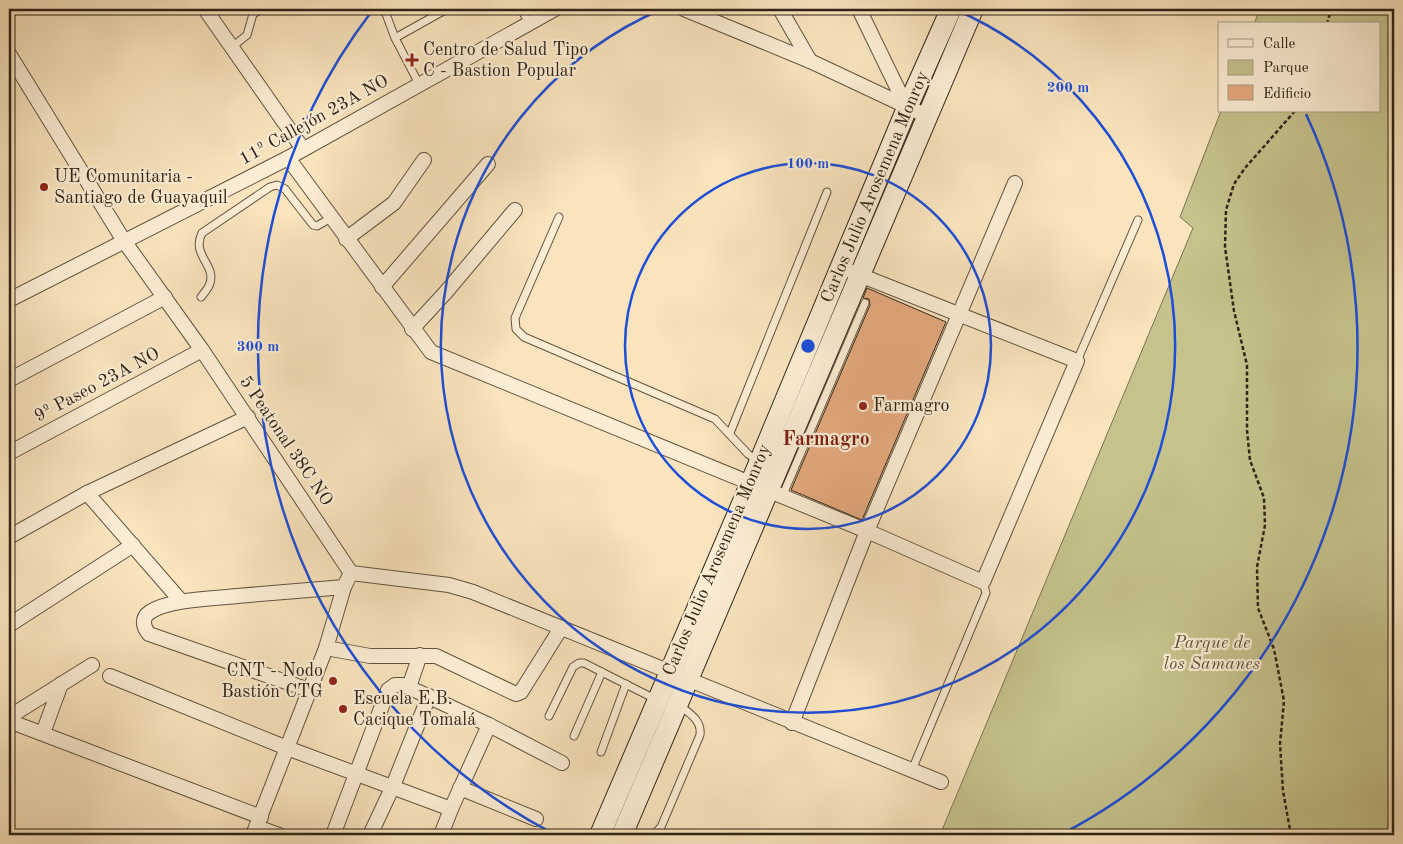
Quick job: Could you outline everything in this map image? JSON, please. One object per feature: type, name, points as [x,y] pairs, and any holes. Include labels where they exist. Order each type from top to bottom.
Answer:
[{"type":"main road","name":"Carlos Julio Arosemena Monroy","points":[[600,835],[907,108],[951,9]]},
{"type":"main road","name":"Carlos Julio Arosemena Monroy","points":[[625,835],[688,679],[775,494],[860,275],[973,9]]},
{"type":"street","points":[[205,9],[303,149]]},
{"type":"street","points":[[684,9],[702,13],[927,116]]},
{"type":"street","points":[[780,9],[810,61]]},
{"type":"street","points":[[859,9],[907,108]]},
{"type":"street","name":"11º Callejón 23A NO","points":[[9,300],[288,158],[529,23],[548,10]]},
{"type":"street","name":"5 Peatonal 38C NO","points":[[9,54],[124,241],[248,417],[351,573]]},
{"type":"street","points":[[288,158],[430,352],[867,531],[983,582],[1077,361],[841,268]]},
{"type":"street","points":[[346,239],[394,203],[424,160]]},
{"type":"street","points":[[382,287],[488,164]]},
{"type":"street","points":[[792,723],[867,531],[1015,183]]},
{"type":"street","points":[[412,329],[516,210]]},
{"type":"street","points":[[9,380],[165,297]]},
{"type":"street","name":"9º Paseo 23A NO","points":[[9,453],[202,350]]},
{"type":"street","points":[[9,537],[87,493],[248,417]]},
{"type":"street","points":[[87,493],[181,602]]},
{"type":"street","points":[[9,625],[133,545]]},
{"type":"street","points":[[257,826],[326,648],[344,587],[351,573],[449,585],[473,592],[941,782]]},
{"type":"street","points":[[309,690],[149,634],[144,629],[143,623],[146,615],[152,610],[181,602],[344,587]]},
{"type":"street","points":[[326,648],[370,656],[436,656],[516,694],[521,692],[561,628]]},
{"type":"street","points":[[409,687],[420,655]]},
{"type":"street","points":[[9,719],[92,665]]},
{"type":"street","points":[[110,676],[287,748],[451,809]]},
{"type":"street","points":[[43,733],[61,684]]},
{"type":"street","points":[[333,835],[388,690],[395,685],[409,687],[429,696],[562,763]]},
{"type":"street","points":[[370,835],[393,786],[429,696]]},
{"type":"street","points":[[9,719],[279,835]]},
{"type":"street","points":[[441,835],[489,725]]},
{"type":"street","points":[[460,788],[536,819]]},
{"type":"lane","points":[[232,47],[248,34],[253,14],[262,9]]},
{"type":"lane","points":[[381,9],[386,14],[395,38],[419,84]]},
{"type":"lane","points":[[395,38],[447,9]]},
{"type":"lane","points":[[520,9],[529,23]]},
{"type":"lane","points":[[201,297],[210,285],[211,278],[198,241],[202,233],[270,187],[278,185],[285,189],[313,225],[316,226],[331,218]]},
{"type":"lane","points":[[730,433],[827,192]]},
{"type":"lane","points":[[559,216],[515,318],[516,330],[524,338],[715,419],[758,462]]},
{"type":"lane","points":[[1077,361],[1138,220]]},
{"type":"lane","points":[[775,494],[865,304]]},
{"type":"lane","points":[[912,770],[986,593],[983,582]]},
{"type":"lane","points":[[549,716],[573,667],[584,663],[657,700]]},
{"type":"lane","points":[[574,736],[602,672]]},
{"type":"lane","points":[[601,752],[626,684]]},
{"type":"lane","points":[[653,834],[661,827],[700,735],[701,728],[698,721],[678,704]]},
{"type":"path","points":[[1328,22],[1331,9]]},
{"type":"path","points":[[1292,835],[1283,791],[1280,744],[1284,701],[1274,649],[1258,608],[1257,567],[1265,524],[1264,498],[1250,460],[1247,430],[1247,365],[1234,311],[1225,247],[1226,210],[1234,184],[1245,168],[1294,112]]},
{"type":"green space","name":"Parque de los Samanes","points":[[1260,9],[1394,9],[1394,835],[940,835],[1193,228],[1180,217],[1221,112],[1380,112],[1380,22],[1255,22]]},
{"type":"building","name":"Farmagro","points":[[867,288],[946,322],[862,520],[791,490],[870,305],[869,299],[863,298]]},
{"type":"place","name":"Centro de Salud Tipo C - Bastion Popular","points":[[412,60]]},
{"type":"place","name":"UE Comunitaria - Santiago de Guayaquil","points":[[44,187]]},
{"type":"place","name":"Farmagro","points":[[863,406]]},
{"type":"place","name":"CNT - Nodo Bastión CTG","points":[[333,681]]},
{"type":"place","name":"Escuela E.B. Cacique Tomalá","points":[[343,709]]},
{"type":"district","name":"Farmagro","points":[[826,440]]}]
